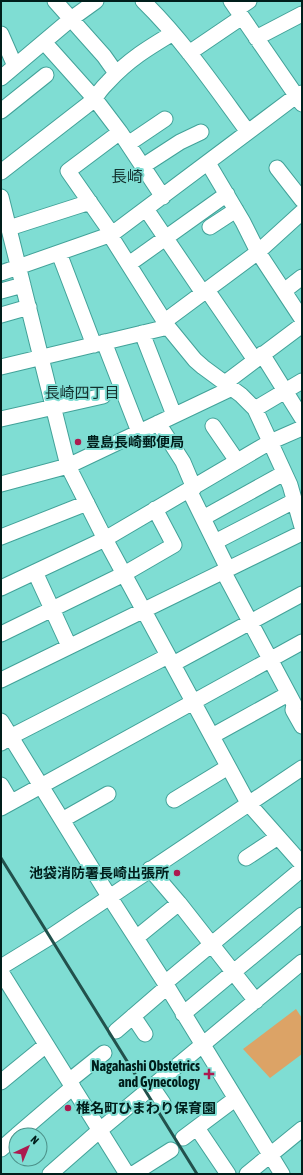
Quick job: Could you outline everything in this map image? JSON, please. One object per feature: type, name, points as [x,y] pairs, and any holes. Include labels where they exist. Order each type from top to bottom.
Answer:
[{"type":"street","points":[[55,1],[104,56],[116,73]]},
{"type":"street","points":[[1,78],[71,19],[96,1]]},
{"type":"street","points":[[143,1],[173,32],[248,132]]},
{"type":"street","points":[[1,274],[111,235],[248,132],[300,98],[256,38],[240,7],[189,53]]},
{"type":"street","points":[[256,38],[302,14]]},
{"type":"street","points":[[1,172],[95,99],[97,94],[116,73],[138,54],[173,32]]},
{"type":"street","points":[[1,34],[15,66]]},
{"type":"street","points":[[44,42],[95,99],[124,138],[163,196]]},
{"type":"street","points":[[1,111],[46,75]]},
{"type":"street","points":[[165,119],[124,138],[68,171],[90,202],[167,324],[195,360],[241,395],[255,409],[270,442],[292,479],[294,501],[302,527]]},
{"type":"street","points":[[143,166],[180,142],[201,132]]},
{"type":"street","points":[[1,484],[68,466],[174,415],[228,385],[259,357],[301,328],[284,291],[258,252],[236,210],[208,163]]},
{"type":"street","points":[[277,168],[302,200]]},
{"type":"street","points":[[128,264],[227,194]]},
{"type":"street","points":[[1,198],[68,466],[105,539],[248,803],[302,864]]},
{"type":"street","points":[[9,228],[90,202]]},
{"type":"street","points":[[146,209],[205,291],[285,391],[302,418]]},
{"type":"street","points":[[210,227],[236,210]]},
{"type":"street","points":[[1,367],[142,333],[167,324],[205,291],[258,252],[302,212]]},
{"type":"street","points":[[60,253],[139,432]]},
{"type":"street","points":[[284,291],[302,277]]},
{"type":"street","points":[[1,291],[23,285]]},
{"type":"street","points":[[1,315],[29,308]]},
{"type":"street","points":[[142,333],[174,415]]},
{"type":"street","points":[[255,409],[302,381]]},
{"type":"street","points":[[1,419],[103,396]]},
{"type":"street","points":[[158,423],[183,462],[191,489],[226,570],[251,622],[294,704],[293,710],[302,726]]},
{"type":"street","points":[[213,426],[238,461]]},
{"type":"street","points":[[1,588],[105,539],[270,442],[302,428]]},
{"type":"street","points":[[203,518],[292,479]]},
{"type":"street","points":[[215,542],[294,501]]},
{"type":"street","points":[[1,537],[87,503]]},
{"type":"street","points":[[1,634],[124,574],[174,545],[155,509]]},
{"type":"street","points":[[1,680],[302,533]]},
{"type":"street","points":[[35,572],[69,646]]},
{"type":"street","points":[[6,740],[251,622],[302,594]]},
{"type":"street","points":[[1,785],[6,805],[302,642]]},
{"type":"street","points":[[212,736],[288,694]]},
{"type":"street","points":[[1,721],[6,740],[41,786],[282,1174]]},
{"type":"street","points":[[174,800],[228,767]]},
{"type":"street","points":[[1,967],[50,937],[302,768]]},
{"type":"street","points":[[62,820],[108,794]]},
{"type":"street","points":[[246,858],[278,837]]},
{"type":"street","points":[[150,869],[179,903],[256,1001]]},
{"type":"street","points":[[116,1031],[211,944],[302,869]]},
{"type":"street","points":[[136,938],[179,903]]},
{"type":"street","points":[[183,1014],[302,915]]},
{"type":"street","points":[[50,1174],[100,1130],[302,962]]},
{"type":"street","points":[[1,972],[127,1174]]},
{"type":"street","points":[[134,1016],[145,1034]]},
{"type":"street","points":[[1,1082],[46,1044]]},
{"type":"street","points":[[26,1127],[104,1053]]},
{"type":"street","points":[[149,1090],[162,1103]]},
{"type":"street","points":[[183,1138],[235,1099]]},
{"type":"street","points":[[197,1128],[228,1174]]},
{"type":"street","points":[[246,1174],[302,1129]]},
{"type":"street","points":[[133,1174],[171,1150]]},
{"type":"shaded area","points":[[296,1009],[302,1018],[302,1054],[270,1078],[243,1049]]},
{"type":"railway","points":[[1,858],[197,1174]]},
{"type":"place","name":"豊島長崎郵便局","points":[[78,442]]},
{"type":"place","name":"池袋消防署長崎出張所","points":[[177,873]]},
{"type":"place","name":"Nagahashi Obstetrics and Gynecology","points":[[209,1074]]},
{"type":"place","name":"椎名町ひまわり保育園","points":[[68,1108]]},
{"type":"district","name":"長崎","points":[[127,176]]},
{"type":"district","name":"長崎四丁目","points":[[82,393]]}]
